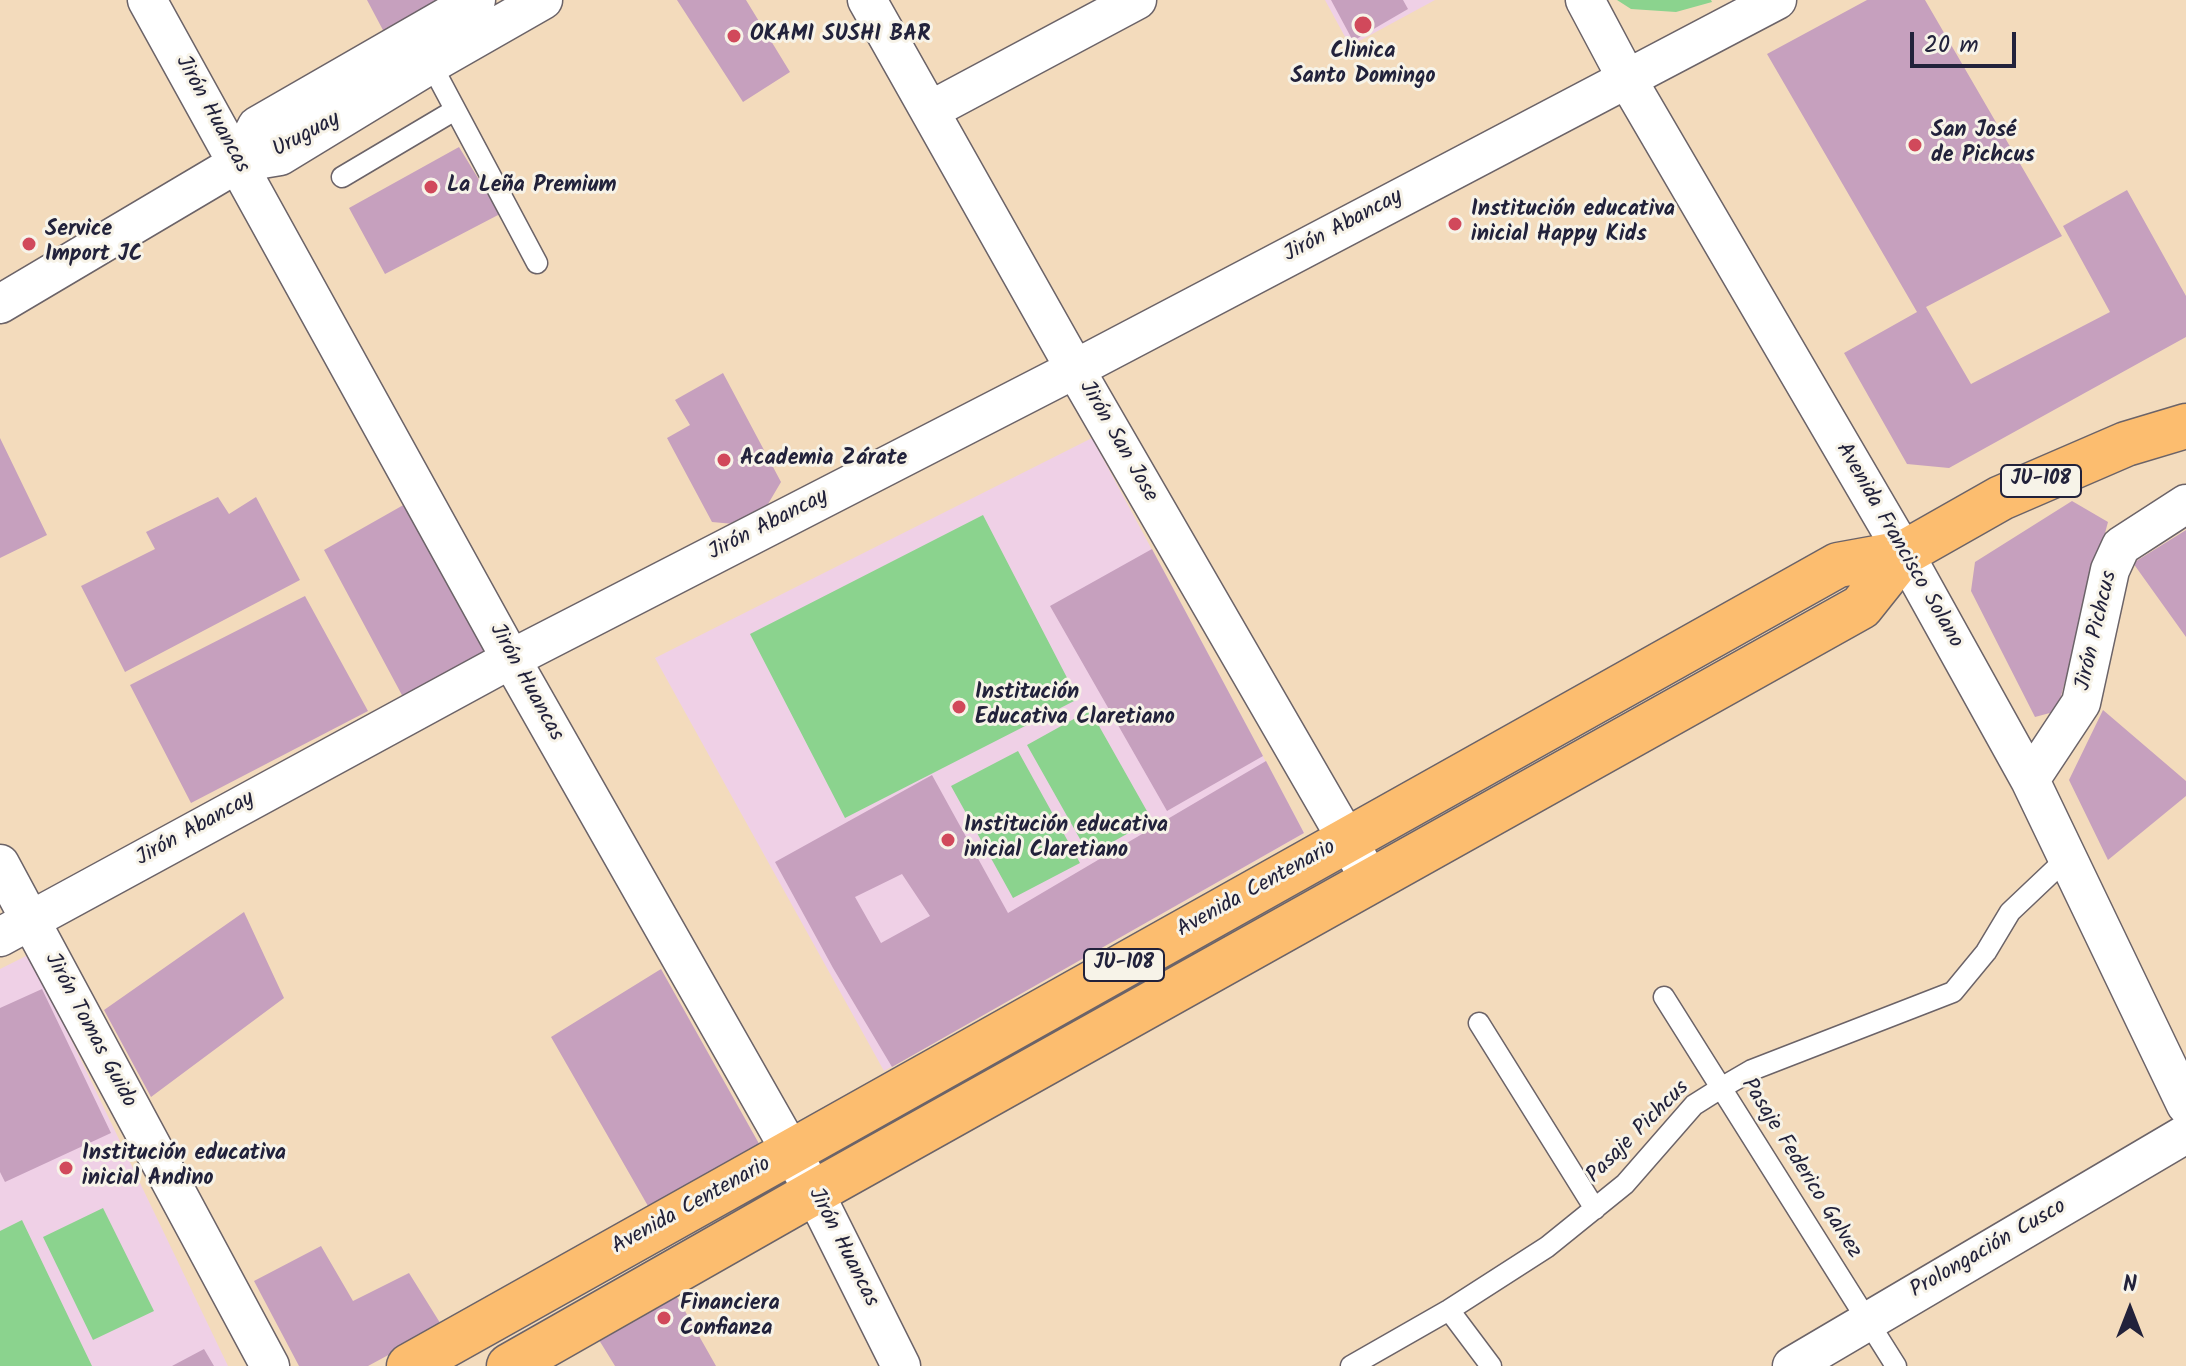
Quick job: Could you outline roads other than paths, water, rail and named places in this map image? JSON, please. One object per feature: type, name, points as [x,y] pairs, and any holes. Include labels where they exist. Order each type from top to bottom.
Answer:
[{"type":"main road","name":"Avenida Centenario","points":[[409,1366],[1838,565],[1904,553],[2001,498],[2126,444],[2186,426]]},
{"type":"main road","name":"Avenida Centenario","points":[[509,1366],[814,1192],[1861,607],[1904,553]]},
{"type":"street","name":"Jirón Huancas","points":[[147,0],[511,659],[814,1192],[901,1366]]},
{"type":"street","name":"Uruguay","points":[[238,163],[257,126],[476,0]]},
{"type":"street","name":"Uruguay","points":[[238,163],[280,156],[543,0]]},
{"type":"street","name":"Jirón San Jose","points":[[867,0],[1075,369],[1371,881]]},
{"type":"street","points":[[931,110],[1137,0]]},
{"type":"street","name":"Avenida Francisco Solano","points":[[1585,0],[1627,79],[1904,553],[2030,780],[2186,1105]]},
{"type":"street","name":"Jirón Abancay","points":[[15,929],[511,659],[1075,369],[1777,0]]},
{"type":"street","points":[[0,304],[238,163]]},
{"type":"street","name":"Jirón Pichcus","points":[[2030,780],[2081,703],[2110,570],[2121,546],[2186,504]]},
{"type":"street","name":"Jirón Tomas Guido","points":[[0,864],[15,929],[270,1366]]},
{"type":"street","name":"Prolongación Cusco","points":[[1792,1366],[2186,1134]]},
{"type":"lane","points":[[431,64],[537,263]]},
{"type":"lane","points":[[342,177],[455,110]]},
{"type":"lane","name":"Pasaje Pichcus","points":[[1351,1366],[1449,1310],[1547,1247],[1625,1184],[1694,1105],[1721,1088],[1752,1070],[1953,992],[1986,952],[2010,912],[2067,858]]},
{"type":"lane","name":"Pasaje Federico Galvez","points":[[1664,997],[1896,1366]]},
{"type":"lane","points":[[1479,1023],[1595,1209]]},
{"type":"lane","points":[[1449,1310],[1491,1366]]},
{"type":"place","name":"Clinica Santo Domingo","points":[[1363,25]]},
{"type":"place","name":"OKAMI SUSHI BAR","points":[[734,36]]},
{"type":"place","name":"San José de Pichcus","points":[[1915,145]]},
{"type":"place","name":"La Leña Premium","points":[[431,187]]},
{"type":"place","name":"Institución educativa inicial Happy Kids","points":[[1455,224]]},
{"type":"place","name":"Service Import JC","points":[[29,244]]},
{"type":"place","name":"Academia Zárate","points":[[724,460]]},
{"type":"place","name":"Institución Educativa Claretiano","points":[[959,707]]},
{"type":"place","name":"Institución educativa inicial Claretiano","points":[[948,840]]},
{"type":"place","name":"Institución educativa inicial Andino","points":[[66,1168]]},
{"type":"place","name":"Financiera Confianza","points":[[664,1318]]}]
